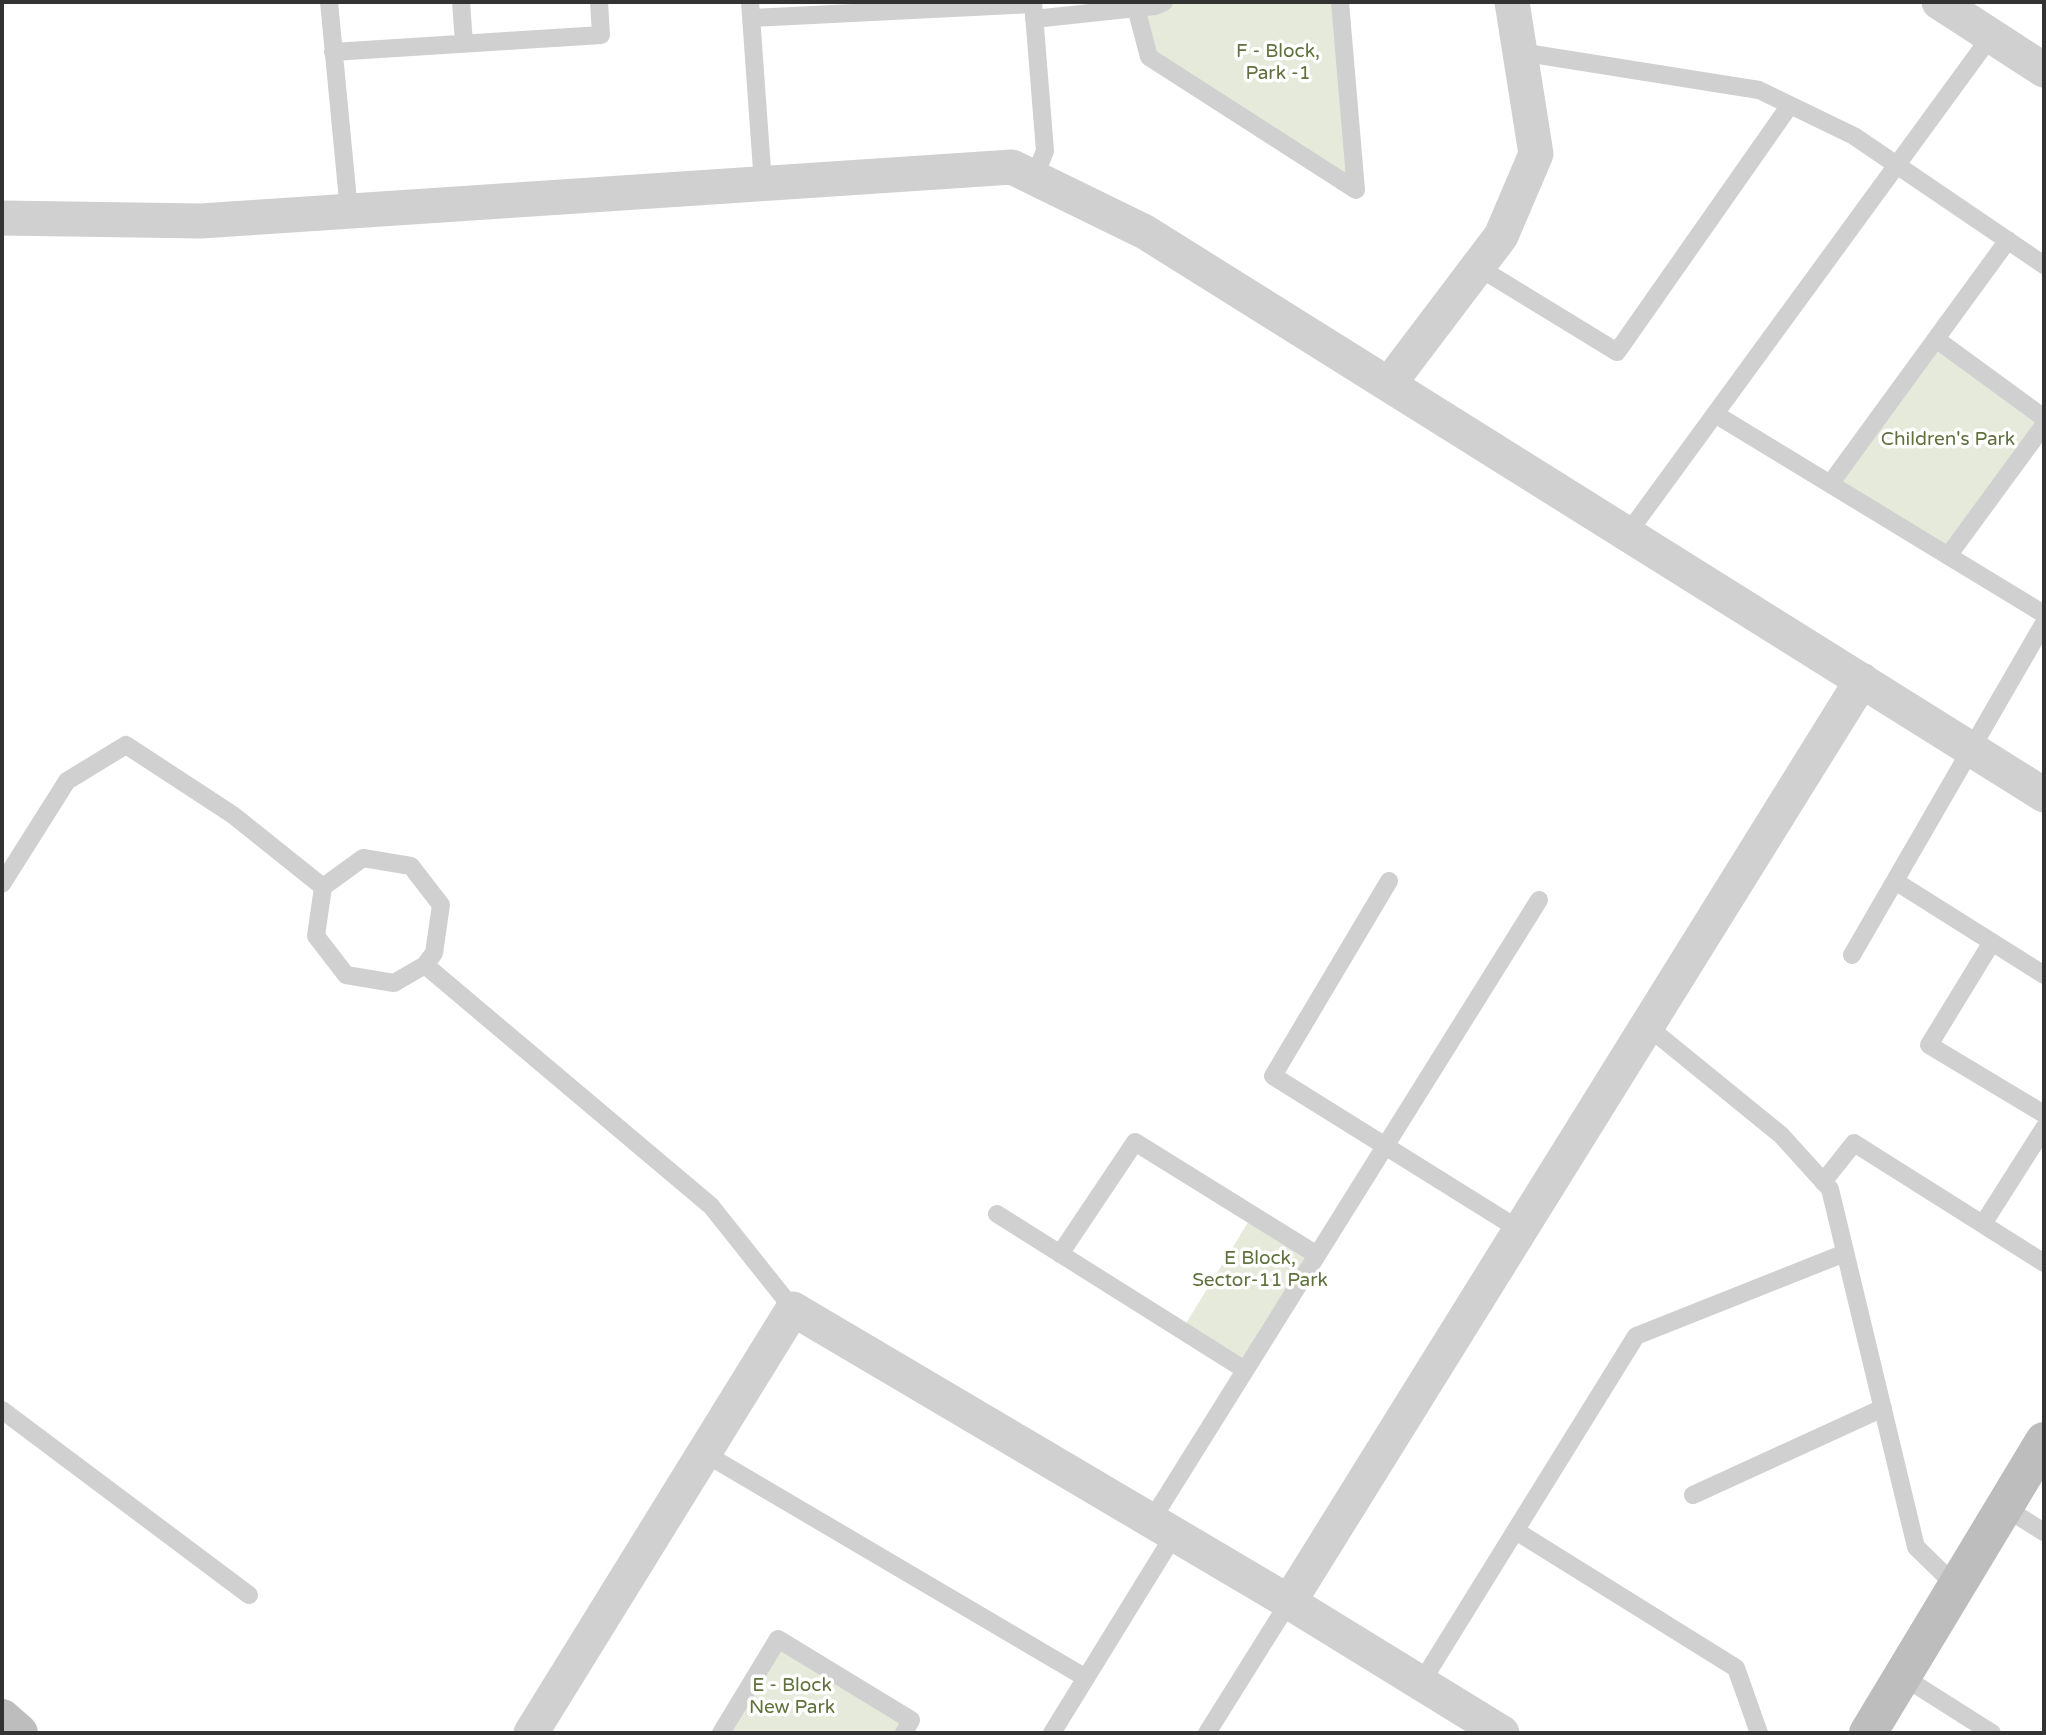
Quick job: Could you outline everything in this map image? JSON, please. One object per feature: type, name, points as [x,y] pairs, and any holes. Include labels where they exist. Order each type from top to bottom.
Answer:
[{"type":"street","points":[[1389,384],[1501,236],[1536,154],[1512,2]]},
{"type":"street","points":[[1939,2],[2044,70]]},
{"type":"street","points":[[2,218],[201,221],[1012,167],[1145,232],[2044,794]]},
{"type":"street","points":[[1289,1602],[1862,680]]},
{"type":"street","points":[[531,1733],[793,1309],[1289,1602],[1502,1733]]},
{"type":"street","points":[[1868,1733],[2044,1441]]},
{"type":"street","points":[[2,1718],[19,1733]]},
{"type":"lane","points":[[329,2],[349,211]]},
{"type":"lane","points":[[461,2],[464,43]]},
{"type":"lane","points":[[334,52],[601,35],[599,2]]},
{"type":"lane","points":[[1136,8],[1149,57],[1356,190],[1340,2]]},
{"type":"lane","points":[[763,184],[751,10],[1136,8],[1158,3]]},
{"type":"lane","points":[[1033,8],[1045,150],[1034,178]]},
{"type":"lane","points":[[1628,533],[1991,36]]},
{"type":"lane","points":[[1520,52],[1759,90],[1854,136],[2044,265]]},
{"type":"lane","points":[[1478,267],[1617,352],[1790,105]]},
{"type":"lane","points":[[1830,484],[2008,240]]},
{"type":"lane","points":[[1936,339],[2044,418]]},
{"type":"lane","points":[[1716,414],[2044,614]]},
{"type":"lane","points":[[1948,556],[2044,425]]},
{"type":"lane","points":[[1852,955],[2044,623]]},
{"type":"lane","points":[[2,884],[67,781],[126,745],[233,816],[323,887]]},
{"type":"lane","points":[[363,858],[411,866],[441,905],[434,953],[425,965],[394,983],[346,975],[316,936],[323,887],[363,858]]},
{"type":"lane","points":[[1389,881],[1273,1076],[1520,1230]]},
{"type":"lane","points":[[1895,881],[2044,975]]},
{"type":"lane","points":[[1052,1733],[1086,1678],[1245,1370],[1539,900]]},
{"type":"lane","points":[[1992,942],[1929,1045],[2044,1115]]},
{"type":"lane","points":[[425,965],[711,1206],[793,1309]]},
{"type":"lane","points":[[1647,1026],[1781,1135],[1830,1189],[1916,1547],[1956,1586]]},
{"type":"lane","points":[[1983,1224],[2044,1128]]},
{"type":"lane","points":[[1060,1254],[1135,1142],[1317,1255]]},
{"type":"lane","points":[[1823,1182],[1854,1143],[2044,1262]]},
{"type":"lane","points":[[997,1214],[1245,1370]]},
{"type":"lane","points":[[1422,1683],[1636,1336],[1845,1253]]},
{"type":"lane","points":[[1693,1495],[1883,1408]]},
{"type":"lane","points":[[2,1410],[249,1595]]},
{"type":"lane","points":[[704,1453],[1086,1678]]},
{"type":"lane","points":[[2004,1507],[2044,1532]]},
{"type":"lane","points":[[1516,1531],[1736,1668],[1759,1733]]},
{"type":"lane","points":[[1207,1733],[1289,1602]]},
{"type":"lane","points":[[721,1733],[778,1639],[911,1720],[904,1733]]},
{"type":"lane","points":[[1902,1676],[1992,1733]]},
{"type":"green space","name":"F - Block, Park -1","points":[[1174,2],[1336,2],[1353,186],[1152,55],[1142,12],[1156,11]]},
{"type":"green space","name":"Children's Park","points":[[1937,348],[2040,423],[1947,548],[1840,481]]},
{"type":"green space","name":"E Block, Sector-11 Park","points":[[1250,1219],[1311,1257],[1242,1363],[1185,1325]]},
{"type":"green space","name":"E - Block New Park","points":[[779,1647],[904,1723],[897,1733],[727,1733]]}]
